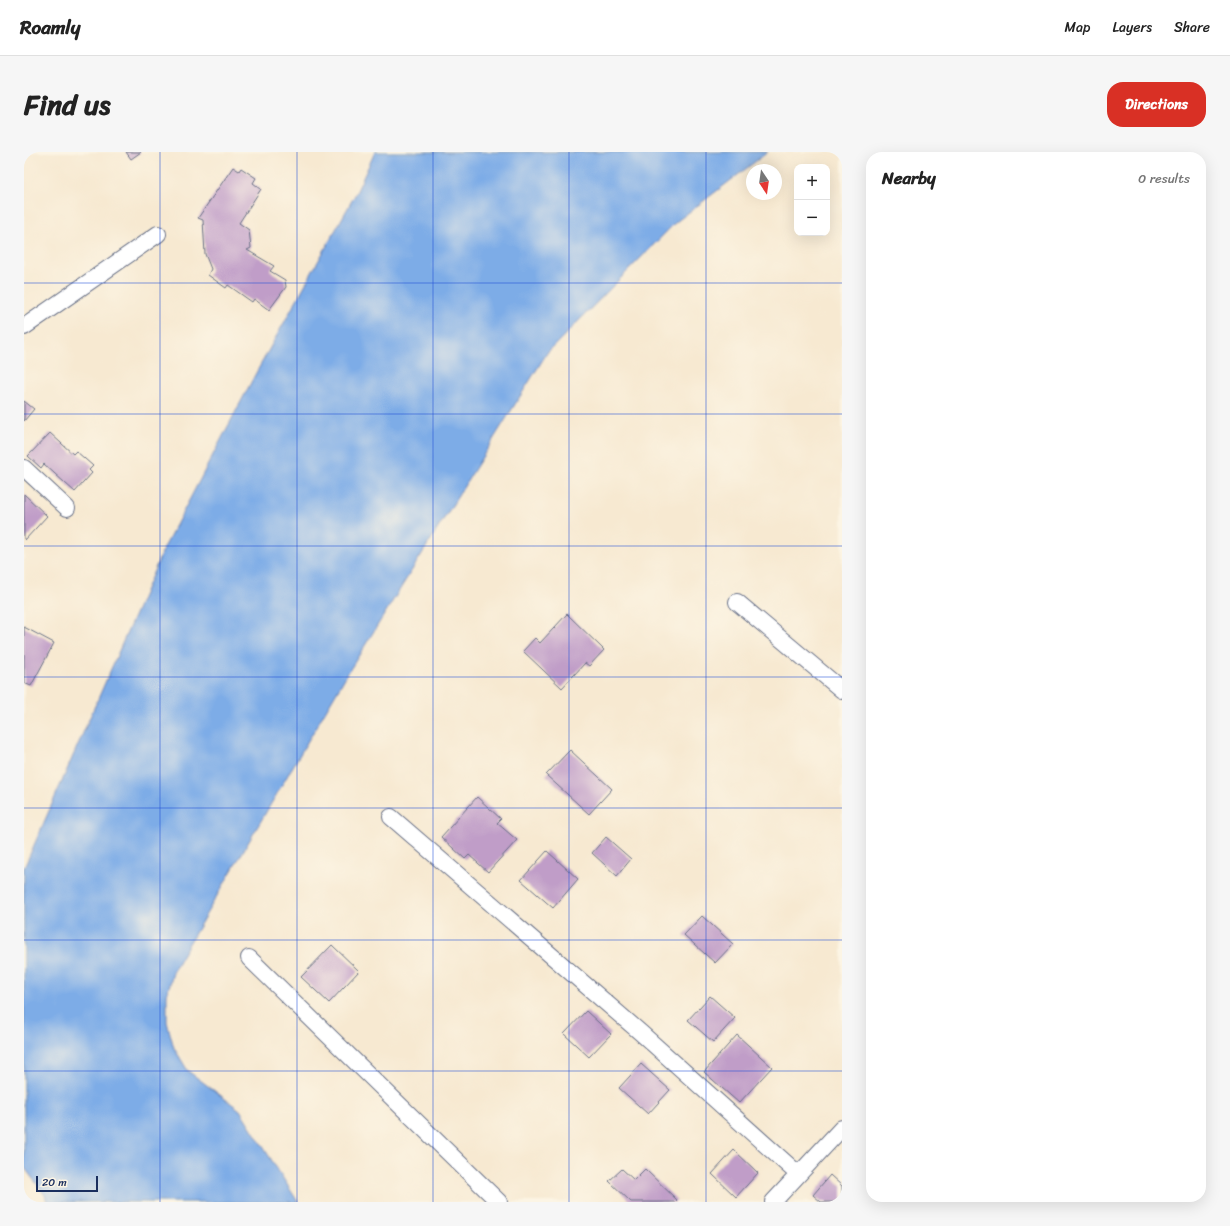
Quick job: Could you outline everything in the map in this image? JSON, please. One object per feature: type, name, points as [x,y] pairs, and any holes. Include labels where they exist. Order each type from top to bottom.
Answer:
[{"type":"street","points":[[24,327],[158,234]]},
{"type":"street","points":[[24,468],[67,508]]},
{"type":"street","points":[[737,602],[842,690]]},
{"type":"street","points":[[391,817],[641,1033],[798,1174]]},
{"type":"street","points":[[249,958],[499,1202]]},
{"type":"street","points":[[773,1202],[842,1128]]},
{"type":"water","points":[[375,152],[768,152],[752,164],[746,164],[746,169],[676,222],[547,353],[346,676],[174,969],[167,995],[167,1022],[174,1048],[188,1071],[240,1110],[298,1202],[47,1202],[45,1195],[24,1167],[24,868],[164,548],[256,373],[355,195]]},
{"type":"building","points":[[126,152],[141,152],[131,159]]},
{"type":"building","points":[[233,167],[239,171],[241,168],[256,178],[253,183],[261,189],[239,223],[249,230],[251,248],[247,250],[274,266],[270,271],[285,280],[286,287],[269,310],[254,299],[252,302],[228,285],[226,288],[208,275],[211,269],[205,254],[203,220],[198,218]]},
{"type":"building","points":[[24,401],[34,409],[24,421]]},
{"type":"building","points":[[50,433],[73,454],[76,451],[93,466],[89,470],[92,473],[75,492],[44,464],[41,468],[28,456]]},
{"type":"building","points":[[24,494],[47,516],[25,540],[24,539]]},
{"type":"building","points":[[567,614],[604,650],[589,666],[585,663],[562,688],[523,651],[535,638],[540,643]]},
{"type":"building","points":[[24,627],[54,643],[31,686],[24,683]]},
{"type":"building","points":[[570,750],[612,789],[589,814],[546,775]]},
{"type":"building","points":[[477,797],[501,819],[497,823],[517,840],[488,872],[469,855],[465,859],[441,837]]},
{"type":"building","points":[[606,837],[631,859],[617,876],[592,853]]},
{"type":"building","points":[[547,851],[578,879],[553,908],[521,880]]},
{"type":"building","points":[[702,916],[733,944],[715,963],[684,935]]},
{"type":"building","points":[[332,945],[359,971],[329,1003],[301,977]]},
{"type":"building","points":[[710,996],[735,1018],[713,1042],[688,1020]]},
{"type":"building","points":[[586,1011],[611,1034],[589,1057],[564,1034]]},
{"type":"building","points":[[737,1035],[772,1067],[739,1103],[704,1072]]},
{"type":"building","points":[[641,1064],[670,1090],[648,1114],[619,1088]]},
{"type":"building","points":[[734,1150],[758,1173],[736,1197],[712,1174]]},
{"type":"building","points":[[622,1169],[634,1180],[645,1169],[677,1200],[675,1202],[631,1202],[609,1181]]},
{"type":"building","points":[[830,1175],[842,1186],[842,1202],[821,1202],[813,1195]]}]
